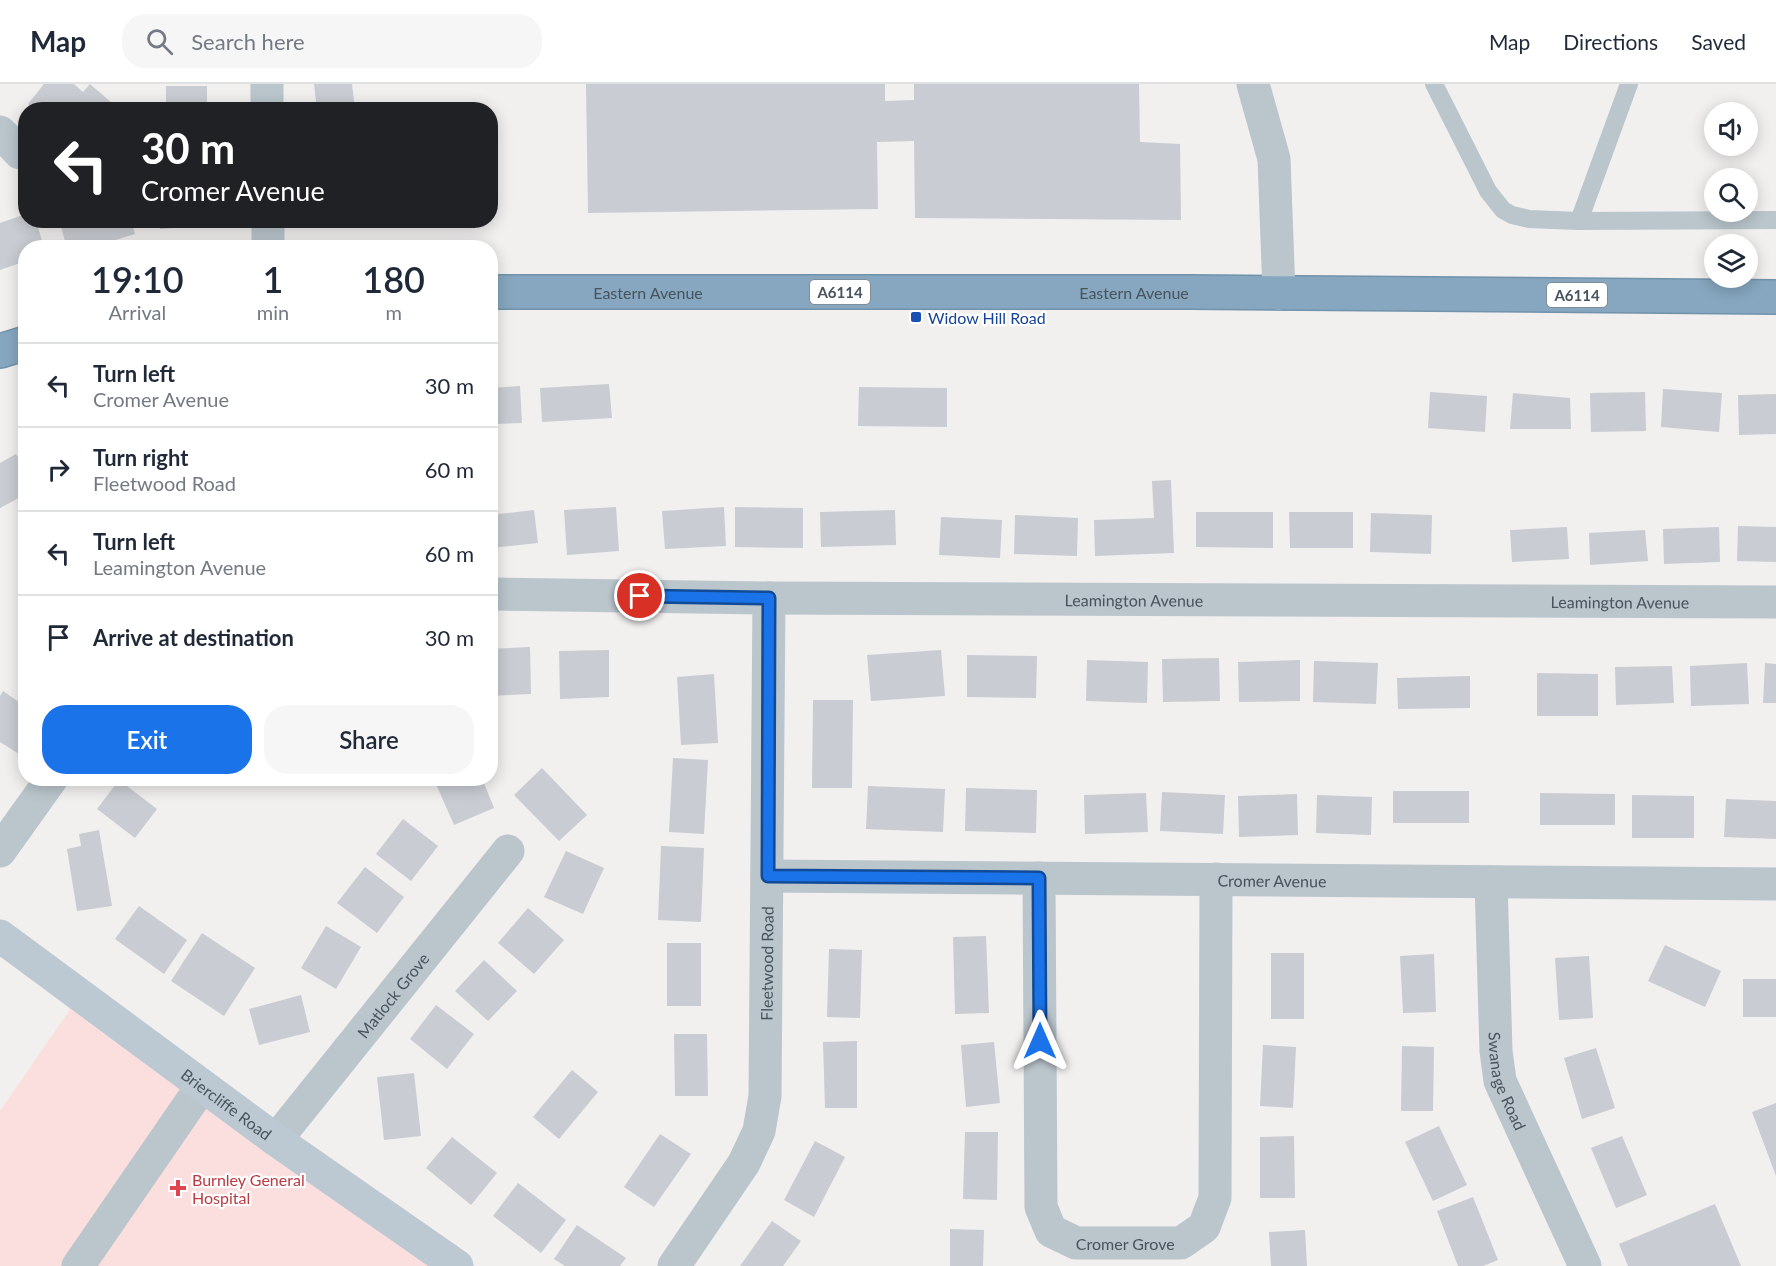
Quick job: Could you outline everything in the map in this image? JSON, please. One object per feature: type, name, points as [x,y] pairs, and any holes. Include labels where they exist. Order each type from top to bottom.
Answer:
[{"type":"highway","name":"Eastern Avenue","points":[[498,291],[1776,297]]},
{"type":"highway","points":[[0,351],[18,345]]},
{"type":"street","points":[[267,84],[267,102]]},
{"type":"street","points":[[1253,84],[1274,159],[1279,293]]},
{"type":"street","name":"Leamington Avenue","points":[[498,594],[769,598],[1776,602]]},
{"type":"street","name":"Fleetwood Road","points":[[682,1263],[744,1163],[759,1131],[765,1096],[769,598]]},
{"type":"street","points":[[0,851],[46,786]]},
{"type":"street","name":"Matlock Grove","points":[[276,1140],[508,851]]},
{"type":"street","name":"Cromer Avenue","points":[[768,876],[1776,884]]},
{"type":"street","name":"Cromer Grove","points":[[1039,878],[1041,1207],[1051,1231],[1076,1243],[1181,1243],[1204,1227],[1215,1197],[1216,879]]},
{"type":"street","name":"Swanage Road","points":[[1491,882],[1496,1051],[1500,1081],[1585,1266]]},
{"type":"street","name":"Briercliffe Road","points":[[0,936],[276,1140],[458,1266]]},
{"type":"street","points":[[78,1266],[202,1086]]},
{"type":"lane","points":[[1434,84],[1488,191],[1503,210],[1512,215],[1529,219],[1579,221],[1776,220]]},
{"type":"lane","points":[[1579,221],[1629,84]]},
{"type":"shaded area","name":"Burnley General Hospital","points":[[80,995],[467,1266],[0,1266],[0,1111]]},
{"type":"building","points":[[44,84],[74,84],[83,92],[90,84],[111,102],[30,102]]},
{"type":"building","points":[[314,84],[352,84],[354,102],[316,102]]},
{"type":"building","points":[[586,84],[885,84],[885,101],[914,100],[914,84],[1139,84],[1140,142],[1180,144],[1181,220],[915,218],[914,141],[877,142],[878,209],[588,213]]},
{"type":"building","points":[[166,86],[207,86],[207,102],[166,102]]},
{"type":"building","points":[[18,217],[18,228],[38,228],[42,240],[18,240],[18,264],[0,270],[0,223]]},
{"type":"building","points":[[61,228],[133,228],[135,234],[116,240],[65,240]]},
{"type":"building","points":[[609,384],[612,418],[542,422],[540,388]]},
{"type":"building","points":[[520,386],[522,423],[498,424],[498,387]]},
{"type":"building","points":[[859,387],[947,388],[947,427],[858,426]]},
{"type":"building","points":[[1663,389],[1722,393],[1719,432],[1661,427]]},
{"type":"building","points":[[1430,392],[1487,396],[1485,432],[1428,428]]},
{"type":"building","points":[[1645,392],[1646,431],[1591,432],[1590,393]]},
{"type":"building","points":[[1513,393],[1570,398],[1571,429],[1510,429]]},
{"type":"building","points":[[1776,394],[1776,434],[1739,435],[1738,395]]},
{"type":"building","points":[[16,454],[18,457],[18,498],[0,508],[0,463]]},
{"type":"building","points":[[1171,480],[1174,553],[1095,556],[1094,520],[1154,518],[1152,481]]},
{"type":"building","points":[[616,507],[619,551],[567,555],[564,510]]},
{"type":"building","points":[[724,507],[726,546],[665,549],[662,511]]},
{"type":"building","points":[[735,507],[803,508],[803,548],[735,547]]},
{"type":"building","points":[[534,510],[538,543],[498,547],[498,514]]},
{"type":"building","points":[[895,510],[896,545],[821,547],[820,512]]},
{"type":"building","points":[[1196,512],[1273,512],[1273,548],[1196,547]]},
{"type":"building","points":[[1289,512],[1353,512],[1353,548],[1290,548]]},
{"type":"building","points":[[1371,513],[1432,515],[1431,554],[1370,552]]},
{"type":"building","points":[[1015,515],[1078,518],[1077,556],[1014,554]]},
{"type":"building","points":[[941,517],[1002,520],[1000,558],[939,555]]},
{"type":"building","points":[[1738,526],[1776,527],[1776,562],[1737,561]]},
{"type":"building","points":[[1567,527],[1569,559],[1512,562],[1510,530]]},
{"type":"building","points":[[1719,527],[1720,562],[1664,564],[1663,529]]},
{"type":"building","points":[[1645,530],[1648,561],[1590,565],[1589,533]]},
{"type":"building","points":[[530,647],[531,694],[498,696],[498,649]]},
{"type":"building","points":[[609,650],[609,697],[560,699],[559,651]]},
{"type":"building","points":[[941,650],[945,696],[871,701],[867,655]]},
{"type":"building","points":[[967,655],[1037,656],[1036,698],[967,697]]},
{"type":"building","points":[[1219,658],[1220,701],[1163,702],[1162,659]]},
{"type":"building","points":[[1087,660],[1148,662],[1147,703],[1086,701]]},
{"type":"building","points":[[1300,660],[1300,701],[1239,702],[1238,662]]},
{"type":"building","points":[[1314,661],[1378,663],[1376,704],[1313,702]]},
{"type":"building","points":[[1747,663],[1749,704],[1691,706],[1690,666]]},
{"type":"building","points":[[1765,663],[1776,664],[1776,703],[1763,703]]},
{"type":"building","points":[[1672,666],[1674,703],[1616,705],[1615,667]]},
{"type":"building","points":[[1537,673],[1598,674],[1598,716],[1537,716]]},
{"type":"building","points":[[714,674],[718,743],[681,745],[677,677]]},
{"type":"building","points":[[1470,676],[1470,708],[1398,709],[1397,678]]},
{"type":"building","points":[[3,691],[18,701],[18,753],[0,742],[0,696]]},
{"type":"building","points":[[813,700],[853,700],[852,788],[812,788]]},
{"type":"building","points":[[673,758],[708,760],[704,834],[669,832]]},
{"type":"building","points":[[542,768],[587,815],[559,841],[514,795]]},
{"type":"building","points":[[114,786],[127,786],[157,809],[135,838],[97,809]]},
{"type":"building","points":[[437,786],[485,786],[494,808],[454,825]]},
{"type":"building","points":[[868,786],[945,789],[943,832],[866,829]]},
{"type":"building","points":[[966,788],[1037,790],[1036,833],[965,831]]},
{"type":"building","points":[[1393,791],[1469,791],[1469,823],[1393,823]]},
{"type":"building","points":[[1162,792],[1225,795],[1223,834],[1160,831]]},
{"type":"building","points":[[1146,793],[1148,832],[1085,834],[1084,795]]},
{"type":"building","points":[[1540,793],[1615,794],[1615,825],[1540,825]]},
{"type":"building","points":[[1297,794],[1298,835],[1239,837],[1238,796]]},
{"type":"building","points":[[1317,795],[1372,797],[1371,835],[1316,833]]},
{"type":"building","points":[[1632,795],[1694,796],[1694,838],[1632,838]]},
{"type":"building","points":[[1726,799],[1776,801],[1776,839],[1724,837]]},
{"type":"building","points":[[403,819],[438,846],[411,881],[376,854]]},
{"type":"building","points":[[99,830],[112,906],[77,911],[67,849],[81,846],[79,834]]},
{"type":"building","points":[[661,846],[704,848],[701,922],[658,920]]},
{"type":"building","points":[[566,851],[604,868],[583,914],[544,897]]},
{"type":"building","points":[[365,867],[404,897],[377,933],[337,903]]},
{"type":"building","points":[[139,906],[187,940],[164,974],[115,939]]},
{"type":"building","points":[[528,908],[564,940],[534,974],[498,943]]},
{"type":"building","points":[[326,926],[361,947],[336,989],[301,968]]},
{"type":"building","points":[[202,933],[255,968],[224,1016],[171,981]]},
{"type":"building","points":[[986,936],[989,1013],[955,1014],[953,937]]},
{"type":"building","points":[[667,943],[701,943],[701,1006],[667,1006]]},
{"type":"building","points":[[1665,945],[1721,971],[1705,1007],[1648,981]]},
{"type":"building","points":[[829,949],[862,950],[860,1018],[827,1017]]},
{"type":"building","points":[[1271,953],[1304,953],[1304,1019],[1271,1019]]},
{"type":"building","points":[[1434,954],[1436,1012],[1403,1013],[1400,956]]},
{"type":"building","points":[[1589,956],[1593,1018],[1559,1020],[1555,958]]},
{"type":"building","points":[[484,960],[517,991],[488,1021],[455,991]]},
{"type":"building","points":[[1743,979],[1776,979],[1776,1017],[1743,1017]]},
{"type":"building","points":[[301,995],[310,1032],[259,1045],[249,1009]]},
{"type":"building","points":[[436,1005],[474,1034],[447,1069],[410,1039]]},
{"type":"building","points":[[674,1034],[707,1034],[708,1096],[675,1096]]},
{"type":"building","points":[[857,1041],[857,1108],[825,1108],[823,1042]]},
{"type":"building","points":[[994,1042],[1000,1103],[966,1107],[961,1045]]},
{"type":"building","points":[[1263,1045],[1296,1047],[1293,1108],[1260,1106]]},
{"type":"building","points":[[1402,1046],[1434,1047],[1433,1111],[1401,1111]]},
{"type":"building","points":[[1596,1048],[1615,1108],[1582,1119],[1564,1058]]},
{"type":"building","points":[[572,1070],[598,1092],[559,1139],[533,1117]]},
{"type":"building","points":[[414,1073],[421,1136],[384,1140],[377,1077]]},
{"type":"building","points":[[1776,1103],[1776,1176],[1752,1112]]},
{"type":"building","points":[[1439,1126],[1467,1185],[1433,1201],[1405,1142]]},
{"type":"building","points":[[965,1132],[998,1132],[997,1200],[963,1199]]},
{"type":"building","points":[[660,1134],[691,1154],[654,1207],[624,1187]]},
{"type":"building","points":[[1294,1136],[1295,1198],[1260,1198],[1260,1137]]},
{"type":"building","points":[[1622,1136],[1647,1195],[1616,1208],[1591,1148]]},
{"type":"building","points":[[452,1137],[497,1173],[471,1205],[426,1168]]},
{"type":"building","points":[[815,1141],[845,1157],[814,1217],[784,1200]]},
{"type":"building","points":[[518,1183],[566,1220],[541,1253],[493,1216]]},
{"type":"building","points":[[1473,1197],[1498,1260],[1483,1266],[1458,1266],[1437,1211]]},
{"type":"building","points":[[1715,1204],[1741,1266],[1628,1266],[1619,1244]]},
{"type":"building","points":[[772,1221],[801,1241],[783,1266],[740,1266]]},
{"type":"building","points":[[577,1225],[626,1258],[620,1266],[565,1266],[554,1259]]},
{"type":"building","points":[[950,1229],[984,1230],[983,1266],[950,1266]]},
{"type":"building","points":[[1305,1230],[1307,1266],[1271,1266],[1269,1232]]},
{"type":"place","name":"Widow Hill Road","points":[[916,317]]},
{"type":"place","name":"Burnley General Hospital","points":[[178,1188]]},
{"type":"route","points":[[640,596],[769,598],[768,876],[1039,878],[1040,1041]]}]
